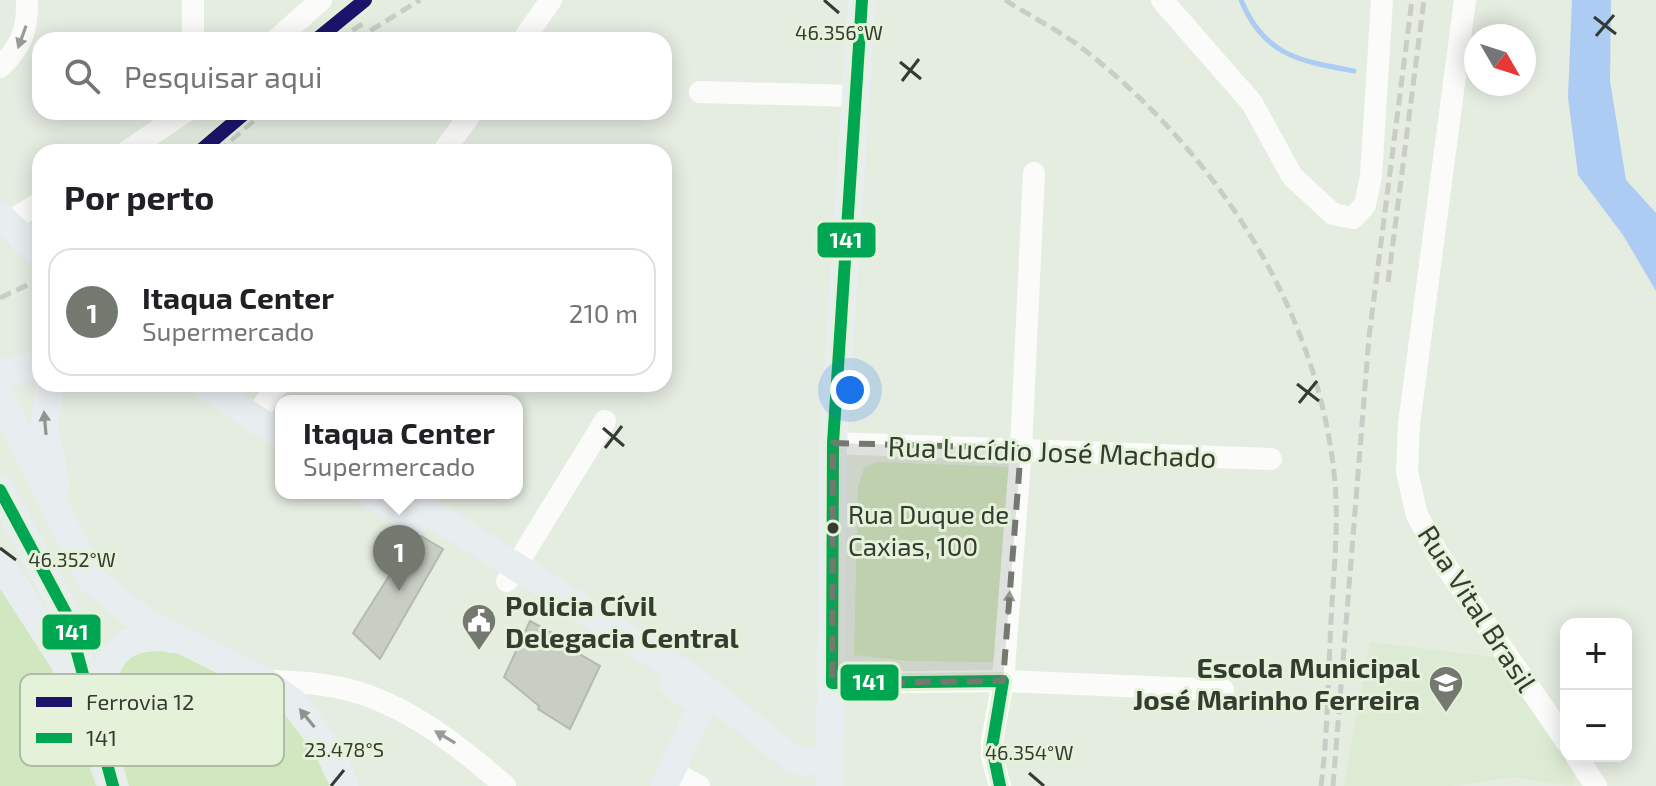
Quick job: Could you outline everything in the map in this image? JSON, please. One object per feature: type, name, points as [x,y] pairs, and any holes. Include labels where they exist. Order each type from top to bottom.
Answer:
[{"type":"main road","points":[[830,786],[824,749],[832,683],[833,443],[862,0]]},
{"type":"main road","points":[[9,224],[32,246]]},
{"type":"main road","points":[[0,374],[32,366]]},
{"type":"main road","points":[[49,392],[44,425],[62,518]]},
{"type":"main road","points":[[227,392],[269,407]]},
{"type":"main road","points":[[244,392],[269,407]]},
{"type":"main road","points":[[2,401],[91,579],[115,602],[178,640],[250,674]]},
{"type":"main road","points":[[0,490],[67,615],[83,674]]},
{"type":"main road","points":[[381,499],[512,574]]},
{"type":"main road","points":[[408,499],[512,574],[688,692],[698,704],[808,745],[822,744],[824,749]]},
{"type":"main road","points":[[0,563],[69,674]]},
{"type":"main road","points":[[105,674],[114,654],[138,638],[152,636],[178,640]]},
{"type":"main road","points":[[284,695],[312,724],[345,786]]},
{"type":"main road","points":[[708,707],[802,762],[824,749]]},
{"type":"main road","points":[[668,779],[708,707]]},
{"type":"main road","points":[[107,766],[113,786]]},
{"type":"street","points":[[0,67],[15,52],[24,36],[27,0]]},
{"type":"street","points":[[193,0],[193,32]]},
{"type":"street","points":[[285,32],[321,0]]},
{"type":"street","points":[[529,32],[551,0]]},
{"type":"street","points":[[1162,0],[1252,103],[1292,176],[1333,214],[1353,218],[1365,205],[1371,176],[1382,0]]},
{"type":"street","name":"Rua Vital Brasil","points":[[1465,0],[1409,424],[1407,472],[1417,515],[1439,556],[1560,732]]},
{"type":"street","points":[[700,92],[854,96]]},
{"type":"street","points":[[138,144],[173,120]]},
{"type":"street","points":[[449,144],[466,120]]},
{"type":"street","points":[[1000,786],[992,757],[992,741],[1003,681],[1021,448],[1034,173]]},
{"type":"street","points":[[9,224],[32,208]]},
{"type":"street","points":[[512,574],[605,421]]},
{"type":"street","name":"Rua Lucídio José Machado","points":[[833,443],[1271,459]]},
{"type":"street","points":[[832,683],[1003,681],[1223,690]]},
{"type":"street","points":[[284,682],[326,685],[384,703],[452,742],[505,786]]},
{"type":"street","points":[[1582,769],[1596,786]]},
{"type":"street","points":[[668,779],[699,786]]},
{"type":"highlighted area","points":[[833,443],[1021,448],[1003,681],[832,683]]},
{"type":"shaded area","name":"Escola Municipal José Marinho Ferreira","points":[[1370,642],[1494,657],[1560,750],[1560,762],[1569,762],[1576,772],[1572,786],[1513,777],[1452,786],[1344,786]]},
{"type":"green space","points":[[876,462],[1012,467],[996,662],[908,661],[854,655],[858,486],[864,468]]},
{"type":"green space","points":[[0,587],[57,674],[20,674],[20,766],[89,766],[96,786],[0,786]]},
{"type":"green space","points":[[174,647],[224,674],[118,674],[127,660],[143,649]]},
{"type":"green space","points":[[284,706],[295,712],[330,786],[129,786],[124,766],[284,766]]},
{"type":"water","points":[[1572,0],[1611,0],[1610,81],[1626,180],[1656,213],[1656,291],[1623,235],[1578,175],[1568,97]]},
{"type":"building","points":[[421,536],[443,549],[380,659],[353,633],[413,538]]},
{"type":"building","points":[[530,621],[561,638],[559,642],[600,666],[570,729],[538,709],[539,706],[504,677]]},
{"type":"waterway","points":[[1241,0],[1261,33],[1286,53],[1317,64],[1354,71]]},
{"type":"railway","points":[[368,32],[420,0]]},
{"type":"railway","points":[[1005,0],[1082,48],[1131,89],[1176,136],[1217,186],[1253,240],[1284,297],[1308,357],[1325,419],[1335,483],[1336,535],[1321,786]]},
{"type":"railway","points":[[1333,786],[1369,337],[1412,0]]},
{"type":"railway","points":[[1388,282],[1424,0]]},
{"type":"railway","points":[[350,32],[364,23]]},
{"type":"railway","points":[[226,144],[255,120]]},
{"type":"railway","points":[[0,298],[32,283]]},
{"type":"rail line","name":"12","points":[[326,32],[365,0]]},
{"type":"rail line","name":"12","points":[[208,144],[237,120]]},
{"type":"transit line","name":"141","points":[[862,0],[833,443],[832,683],[1003,681],[992,747],[1000,786]]},
{"type":"transit line","name":"141","points":[[0,490],[67,615],[83,674]]},
{"type":"transit line","name":"141","points":[[108,766],[113,786]]},
{"type":"place","name":"Rua Duque de Caxias, 100","points":[[833,528]]},
{"type":"place","name":"Itaqua Center","points":[[399,591]]},
{"type":"place","name":"Policia Cívil Delegacia Central","points":[[479,652]]},
{"type":"place","name":"Escola Municipal José Marinho Ferreira","points":[[1446,714]]}]
